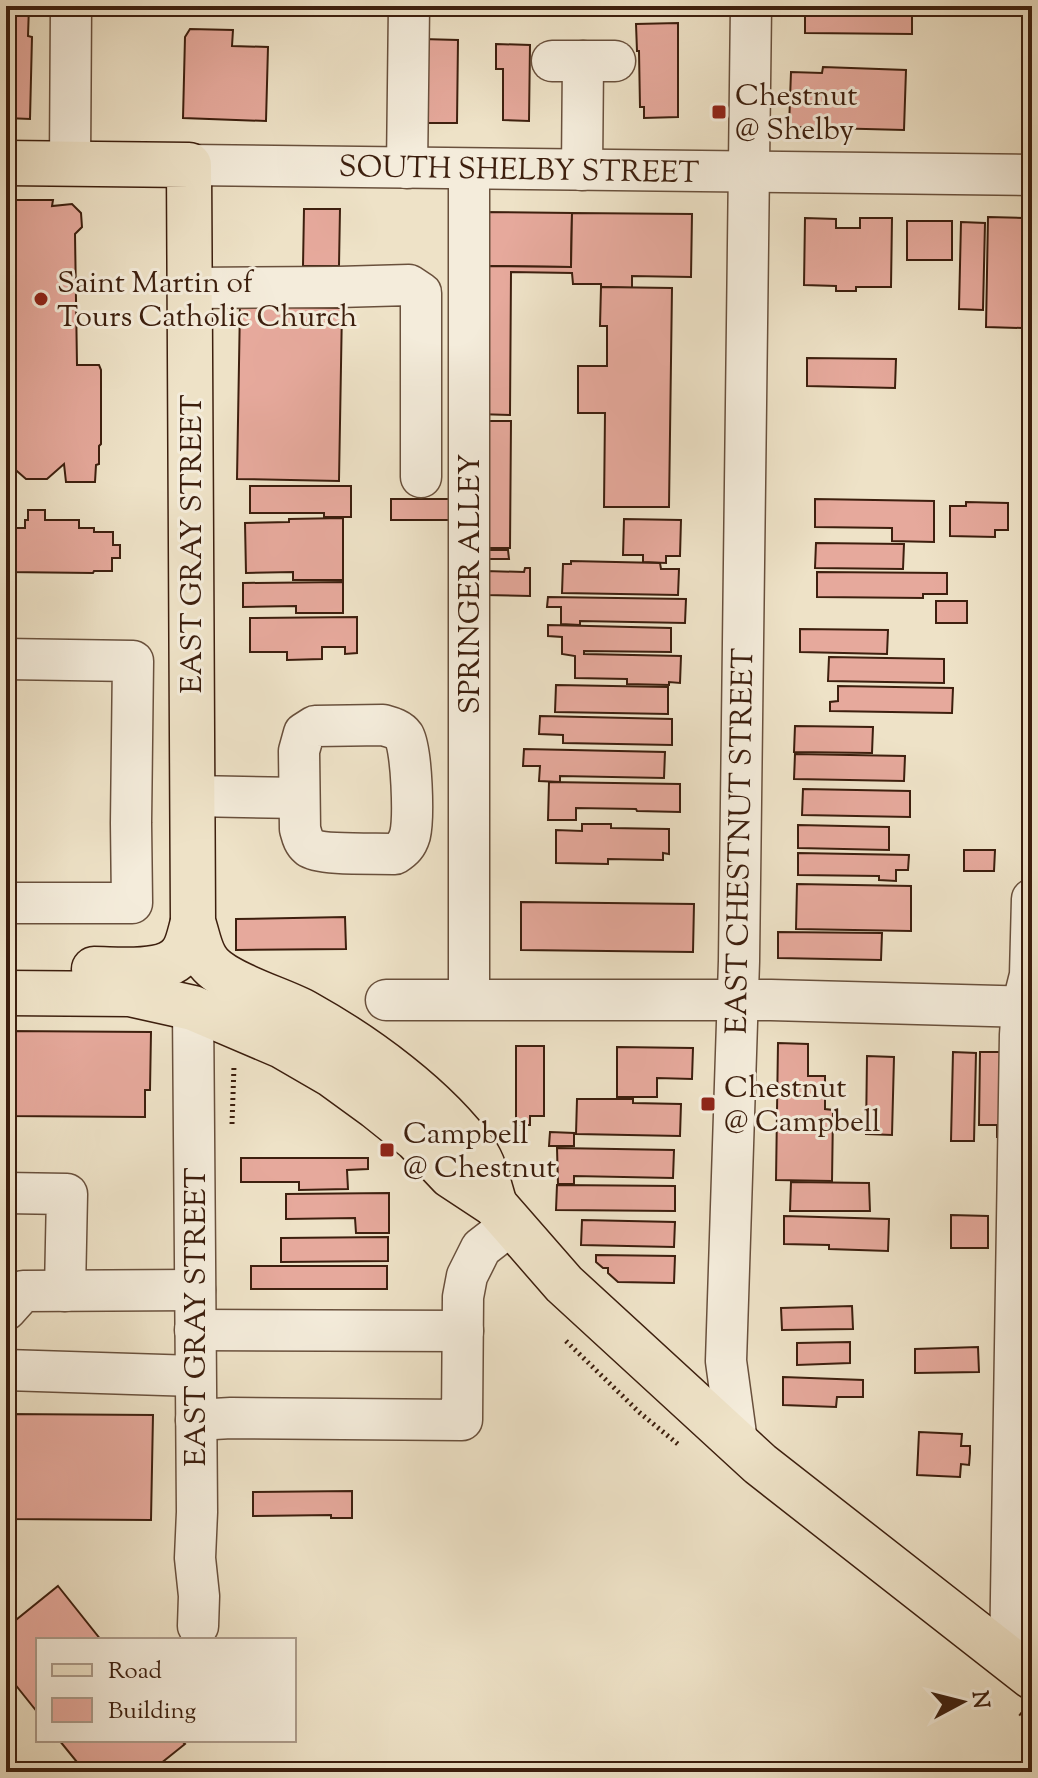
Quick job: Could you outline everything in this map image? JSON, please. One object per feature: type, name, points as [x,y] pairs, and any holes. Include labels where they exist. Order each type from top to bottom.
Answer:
[{"type":"main road","name":"SOUTH SHELBY STREET","points":[[6,163],[189,165]]},
{"type":"main road","name":"EAST GRAY STREET","points":[[189,165],[193,922]]},
{"type":"main road","points":[[6,968],[160,967],[172,963],[183,953],[193,922]]},
{"type":"main road","points":[[193,922],[205,959],[223,976],[302,1011],[357,1043],[443,1115],[478,1155],[503,1214]]},
{"type":"main road","points":[[6,993],[130,994],[193,1008],[282,1046],[332,1075],[416,1139],[451,1176],[503,1214],[564,1284],[760,1464],[1021,1668]]},
{"type":"street","points":[[70,163],[71,6]]},
{"type":"street","points":[[407,168],[409,6]]},
{"type":"street","name":"EAST CHESTNUT STREET","points":[[737,1442],[726,1361],[738,1000],[751,6]]},
{"type":"street","points":[[582,170],[583,61]]},
{"type":"street","name":"SOUTH SHELBY STREET","points":[[189,165],[1032,175]]},
{"type":"street","name":"SPRINGER ALLEY","points":[[469,169],[469,999]]},
{"type":"street","points":[[190,288],[409,285],[421,293],[421,477]]},
{"type":"street","points":[[6,659],[133,661],[132,903],[6,903]]},
{"type":"street","points":[[131,823],[192,808],[299,798]]},
{"type":"street","points":[[1021,1668],[1027,1007],[1032,899]]},
{"type":"street","points":[[386,1000],[738,1000],[1027,1007]]},
{"type":"street","name":"EAST GRAY STREET","points":[[193,1008],[195,1558],[198,1626]]},
{"type":"street","points":[[6,1193],[67,1194],[65,1291]]},
{"type":"street","points":[[196,1420],[462,1420],[463,1297],[467,1276],[503,1214]]},
{"type":"street","points":[[6,1310],[23,1291],[195,1290]]},
{"type":"street","points":[[195,1330],[463,1331]]},
{"type":"street","points":[[6,1370],[195,1376]]},
{"type":"building","points":[[6,6],[29,6],[28,36],[32,37],[30,119],[6,118]]},
{"type":"building","points":[[805,6],[912,6],[912,34],[805,33]]},
{"type":"building","points":[[678,23],[678,117],[644,118],[644,107],[640,107],[636,24]]},
{"type":"building","points":[[190,29],[233,30],[232,46],[268,47],[266,121],[183,118],[185,37]]},
{"type":"building","points":[[422,39],[458,40],[457,123],[421,123]]},
{"type":"building","points":[[496,44],[530,45],[529,121],[503,120],[503,69],[496,69]]},
{"type":"building","points":[[823,67],[906,70],[904,130],[789,127],[791,72],[822,73]]},
{"type":"building","name":"Saint Martin of Tours Catholic Church","points":[[15,200],[53,200],[52,206],[72,204],[81,213],[82,227],[75,234],[77,365],[99,365],[101,370],[101,444],[95,482],[66,482],[64,464],[47,479],[26,479],[6,465],[6,202],[15,205]]},
{"type":"building","points":[[304,209],[340,209],[339,266],[303,266]]},
{"type":"building","points":[[479,212],[572,213],[571,267],[479,266]]},
{"type":"building","points":[[572,213],[692,214],[691,277],[632,276],[632,288],[573,284],[572,273],[511,272],[510,415],[477,414],[479,266],[571,267]]},
{"type":"building","points":[[988,217],[1023,218],[1022,328],[986,327]]},
{"type":"building","points":[[805,218],[836,219],[836,228],[860,228],[860,218],[892,218],[891,287],[856,287],[856,291],[836,291],[836,286],[804,285]]},
{"type":"building","points":[[907,221],[952,221],[952,260],[907,260]]},
{"type":"building","points":[[961,222],[985,223],[983,310],[959,309]]},
{"type":"building","points":[[601,287],[672,288],[669,507],[604,507],[605,413],[578,413],[578,366],[607,366],[607,326],[600,326]]},
{"type":"building","points":[[240,306],[342,308],[339,481],[237,479]]},
{"type":"building","points":[[807,358],[896,359],[895,388],[807,386]]},
{"type":"building","points":[[477,421],[511,421],[510,548],[477,548]]},
{"type":"building","points":[[250,486],[351,486],[351,517],[324,517],[324,513],[250,513]]},
{"type":"building","points":[[391,499],[458,499],[458,520],[391,520]]},
{"type":"building","points":[[815,499],[934,501],[934,542],[892,541],[892,528],[815,527]]},
{"type":"building","points":[[966,502],[1008,503],[1008,530],[995,530],[995,537],[950,536],[950,506],[966,506]]},
{"type":"building","points":[[28,510],[45,510],[45,520],[79,520],[79,528],[113,532],[113,545],[120,545],[120,558],[112,558],[112,571],[6,572],[6,528],[25,528]]},
{"type":"building","points":[[343,518],[343,580],[293,580],[293,572],[246,573],[245,523]]},
{"type":"building","points":[[624,519],[681,520],[680,556],[666,556],[666,563],[643,562],[643,555],[623,555]]},
{"type":"building","points":[[816,543],[904,544],[903,569],[815,568]]},
{"type":"building","points":[[487,550],[508,550],[509,559],[486,559]]},
{"type":"building","points":[[571,561],[660,563],[661,569],[679,569],[678,595],[562,593],[563,564],[571,564]]},
{"type":"building","points":[[525,568],[530,568],[530,596],[485,595],[486,571],[524,572]]},
{"type":"building","points":[[817,572],[947,573],[947,594],[923,594],[923,598],[817,597]]},
{"type":"building","points":[[343,582],[343,613],[296,613],[296,606],[243,607],[243,583]]},
{"type":"building","points":[[548,597],[686,599],[685,623],[580,621],[580,625],[561,624],[561,607],[547,607]]},
{"type":"building","points":[[936,601],[967,601],[967,623],[936,623]]},
{"type":"building","points":[[357,617],[357,653],[345,654],[345,647],[322,647],[322,659],[287,660],[287,652],[250,652],[250,618]]},
{"type":"building","points":[[548,625],[671,628],[671,652],[584,651],[584,654],[681,656],[680,683],[627,684],[627,679],[575,678],[575,656],[562,654],[562,637],[548,636]]},
{"type":"building","points":[[800,629],[888,630],[887,654],[800,652]]},
{"type":"building","points":[[829,657],[944,659],[944,683],[828,681]]},
{"type":"building","points":[[556,685],[668,687],[668,714],[555,712]]},
{"type":"building","points":[[838,686],[953,688],[952,713],[830,711],[830,702],[838,701]]},
{"type":"building","points":[[540,716],[672,719],[672,745],[563,743],[563,735],[539,734]]},
{"type":"building","points":[[795,726],[873,727],[872,753],[794,752]]},
{"type":"building","points":[[524,749],[665,752],[664,778],[560,776],[560,782],[539,781],[540,766],[523,766]]},
{"type":"building","points":[[795,754],[905,756],[904,781],[794,779]]},
{"type":"building","points":[[549,782],[680,784],[680,812],[576,808],[576,820],[548,820]]},
{"type":"building","points":[[803,789],[910,791],[910,817],[802,815]]},
{"type":"building","points":[[582,824],[669,829],[669,854],[663,853],[663,860],[608,859],[608,864],[556,863],[556,830],[582,831]]},
{"type":"building","points":[[798,825],[889,827],[889,850],[798,848]]},
{"type":"building","points":[[964,850],[995,850],[994,871],[964,871]]},
{"type":"building","points":[[798,853],[909,855],[908,870],[896,870],[896,881],[879,880],[879,876],[798,875]]},
{"type":"building","points":[[797,884],[911,886],[911,931],[796,929]]},
{"type":"building","points":[[521,902],[694,904],[693,952],[521,950]]},
{"type":"building","points":[[345,917],[346,949],[236,950],[236,919]]},
{"type":"building","points":[[778,932],[882,933],[881,960],[778,958]]},
{"type":"building","points":[[6,1031],[151,1032],[150,1090],[145,1090],[145,1117],[6,1116]]},
{"type":"building","points":[[778,1043],[808,1044],[808,1076],[825,1076],[825,1109],[833,1110],[832,1181],[776,1180]]},
{"type":"building","points":[[516,1046],[544,1046],[544,1116],[530,1116],[530,1125],[516,1125]]},
{"type":"building","points":[[617,1047],[693,1048],[692,1079],[657,1078],[657,1097],[617,1097]]},
{"type":"building","points":[[953,1052],[976,1053],[974,1141],[951,1141]]},
{"type":"building","points":[[980,1052],[1011,1052],[1010,1137],[997,1137],[997,1125],[979,1125]]},
{"type":"building","points":[[867,1056],[894,1057],[892,1135],[866,1134]]},
{"type":"building","points":[[577,1099],[633,1099],[633,1103],[681,1104],[680,1136],[576,1134]]},
{"type":"building","points":[[550,1132],[574,1133],[574,1146],[549,1146]]},
{"type":"building","points":[[557,1148],[674,1150],[673,1178],[574,1176],[574,1184],[558,1184]]},
{"type":"building","points":[[241,1158],[368,1158],[368,1169],[347,1170],[348,1189],[299,1190],[299,1182],[241,1182]]},
{"type":"building","points":[[791,1182],[869,1183],[870,1211],[790,1211]]},
{"type":"building","points":[[557,1185],[675,1186],[675,1211],[556,1210]]},
{"type":"building","points":[[389,1193],[389,1233],[356,1233],[355,1218],[286,1219],[286,1194]]},
{"type":"building","points":[[951,1215],[988,1216],[988,1248],[951,1248]]},
{"type":"building","points":[[784,1216],[889,1219],[888,1251],[784,1244]]},
{"type":"building","points":[[582,1220],[675,1222],[674,1247],[581,1245]]},
{"type":"building","points":[[388,1237],[388,1261],[281,1262],[281,1238]]},
{"type":"building","points":[[596,1255],[675,1256],[674,1283],[618,1282],[608,1273],[608,1268],[596,1262]]},
{"type":"building","points":[[251,1266],[387,1266],[387,1289],[251,1289]]},
{"type":"building","points":[[852,1306],[853,1329],[782,1330],[781,1308]]},
{"type":"building","points":[[850,1342],[850,1363],[797,1365],[797,1343]]},
{"type":"building","points":[[978,1347],[979,1372],[915,1373],[915,1349]]},
{"type":"building","points":[[783,1377],[863,1380],[863,1397],[837,1397],[836,1407],[783,1405]]},
{"type":"building","points":[[6,1414],[153,1415],[151,1520],[6,1519]]},
{"type":"building","points":[[919,1432],[962,1434],[961,1446],[970,1446],[970,1453],[969,1465],[961,1464],[960,1477],[917,1475]]},
{"type":"building","points":[[352,1491],[352,1518],[331,1518],[331,1515],[253,1516],[253,1492]]},
{"type":"building","points":[[58,1586],[99,1638],[36,1638],[36,1710],[6,1673],[6,1628]]},
{"type":"building","points":[[61,1742],[185,1744],[150,1772],[85,1772]]},
{"type":"place","name":"Chestnut @ Shelby","points":[[719,112]]},
{"type":"place","name":"Saint Martin of Tours Catholic Church","points":[[41,299]]},
{"type":"place","name":"Chestnut @ Campbell","points":[[708,1104]]},
{"type":"place","name":"Campbell @ Chestnut","points":[[387,1150]]}]
